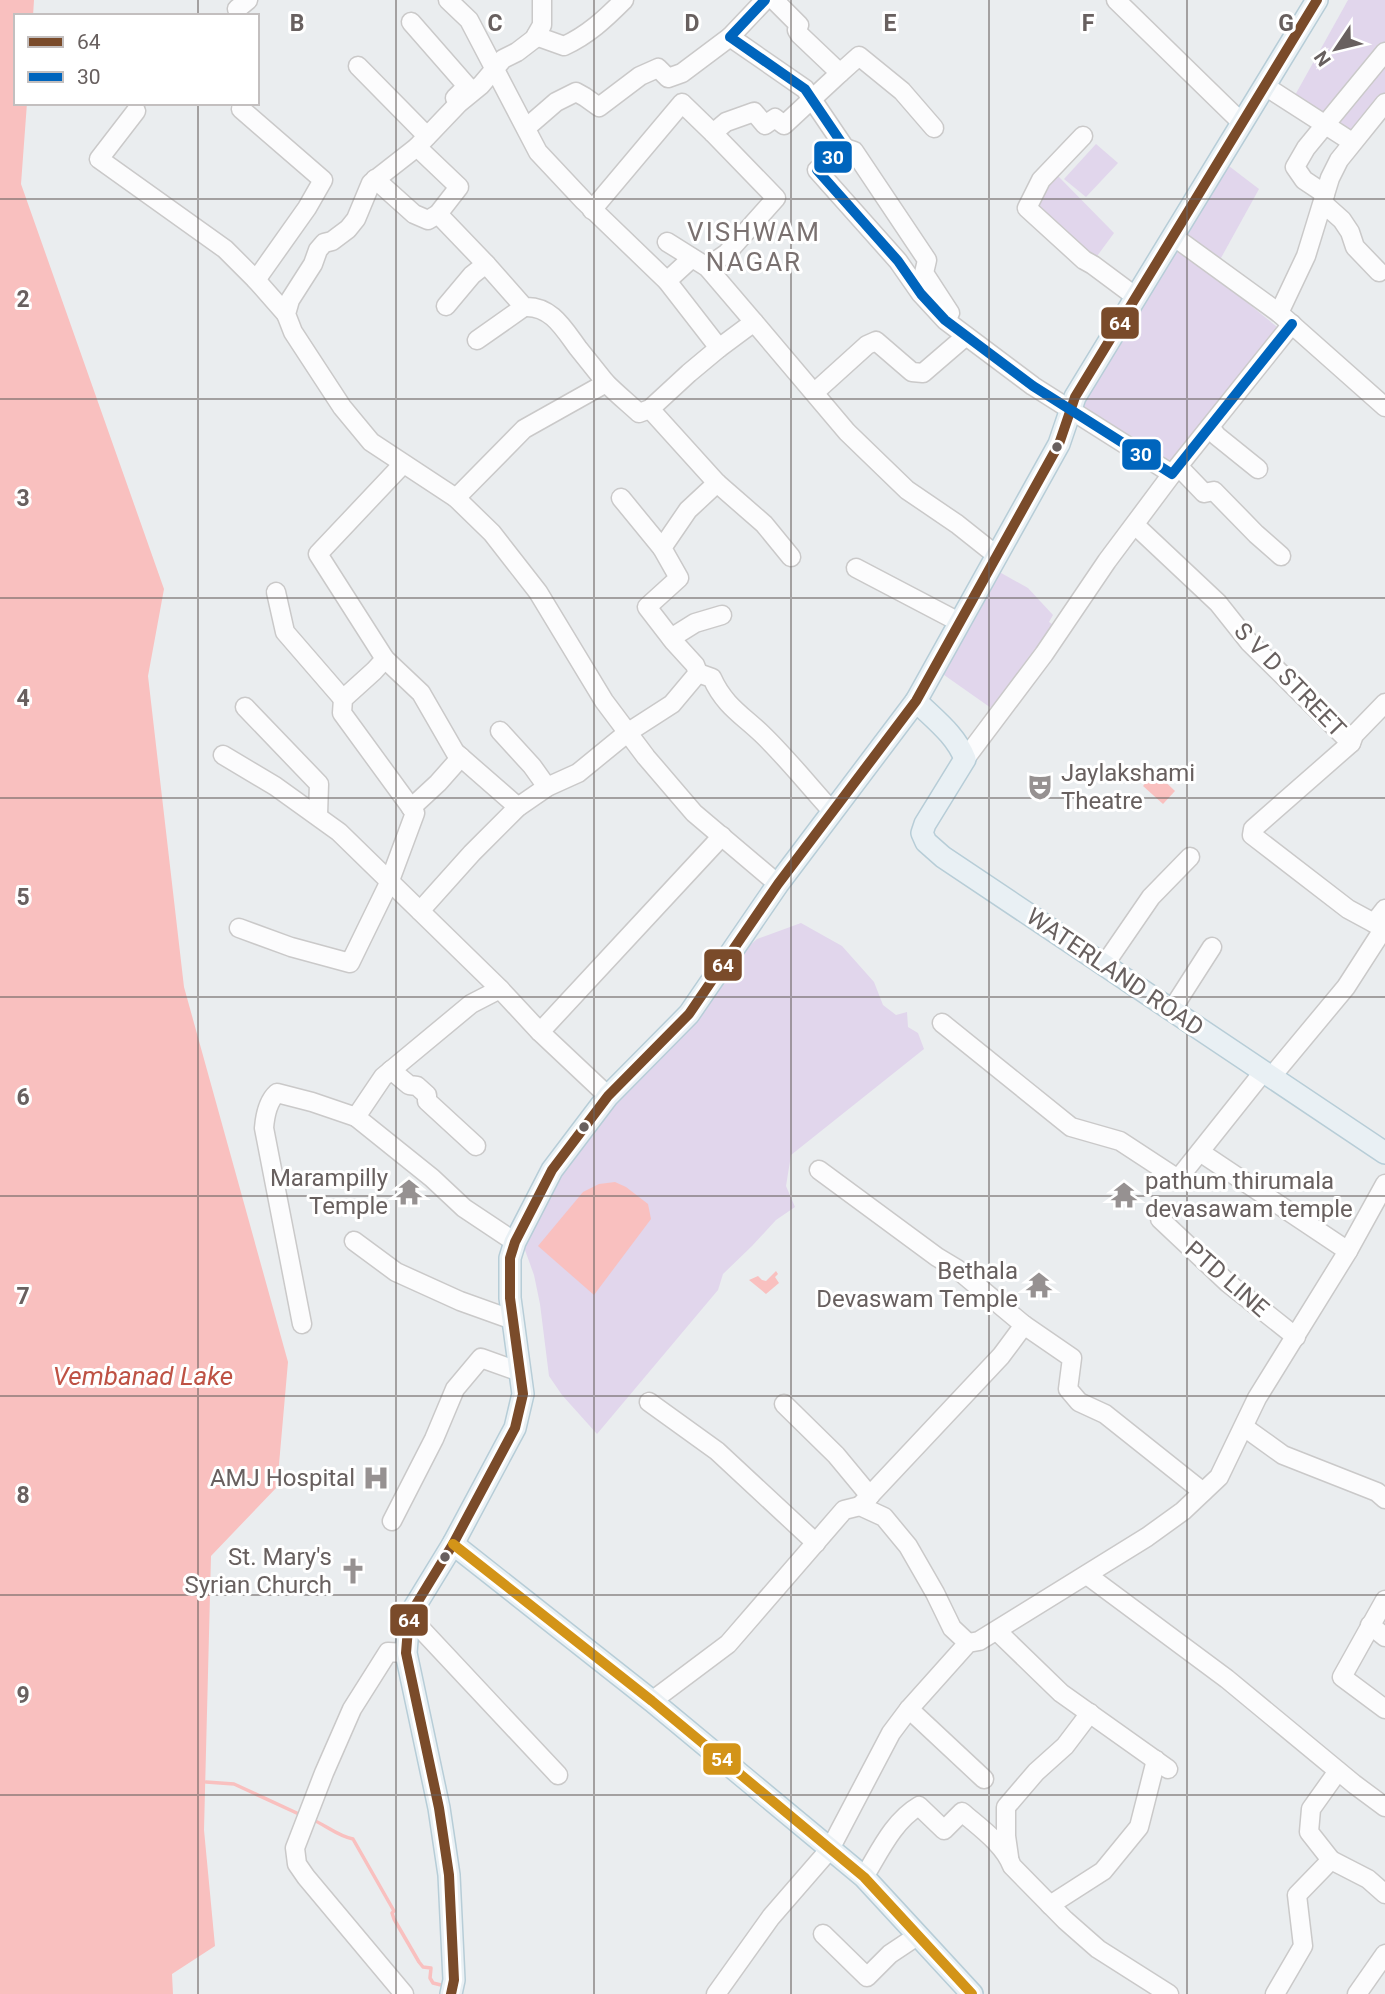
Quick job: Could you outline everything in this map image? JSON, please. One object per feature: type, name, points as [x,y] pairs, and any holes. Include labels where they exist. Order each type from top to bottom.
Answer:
[{"type":"main road","points":[[451,1994],[454,1980],[449,1875],[439,1808],[406,1653],[410,1616],[453,1544],[515,1428],[523,1394],[510,1298],[510,1258],[515,1242],[552,1170],[608,1096],[689,1014],[778,884],[916,701],[1059,444],[1075,397],[1265,86],[1312,2]]},
{"type":"main road","points":[[916,701],[954,739],[965,759]]},
{"type":"main road","name":"WATERLAND ROAD","points":[[965,759],[925,824],[922,832],[926,842],[943,857],[1385,1153]]},
{"type":"main road","points":[[453,1544],[652,1701],[864,1877],[968,1993]]},
{"type":"street","points":[[448,0],[468,20],[538,152],[592,210],[667,281],[719,348]]},
{"type":"street","points":[[286,314],[290,300],[313,264],[318,250],[324,243],[332,241],[348,229],[356,219],[371,183],[481,85],[503,59],[517,52],[536,36],[543,16],[542,0]]},
{"type":"street","points":[[536,36],[564,46],[581,38],[624,0]]},
{"type":"street","points":[[526,128],[556,102],[576,92],[599,107],[640,75],[658,68],[668,78],[682,73],[730,37],[765,0]]},
{"type":"street","points":[[774,0],[799,25],[797,30],[800,35],[840,73]]},
{"type":"street","points":[[1116,0],[1242,123]]},
{"type":"street","points":[[411,22],[467,86],[423,138]]},
{"type":"street","points":[[730,37],[805,89],[845,148],[853,151],[927,260],[924,273],[951,315],[944,320]]},
{"type":"street","points":[[1379,272],[1355,247],[1342,220],[1295,167],[1306,148],[1385,52]]},
{"type":"street","points":[[713,132],[726,122],[754,112],[765,125],[775,118],[784,125],[859,57],[902,91],[934,128]]},
{"type":"street","points":[[358,66],[423,138],[459,187],[438,214],[428,220],[414,214],[375,179]]},
{"type":"street","points":[[1265,86],[1352,142]]},
{"type":"street","points":[[592,210],[682,103],[713,132],[776,198],[727,253],[699,263],[667,281]]},
{"type":"street","points":[[965,759],[1044,654],[1107,561],[1210,427],[1286,318],[1324,198],[1339,160],[1385,103]]},
{"type":"street","points":[[241,109],[323,180],[307,208],[256,279]]},
{"type":"street","points":[[136,111],[99,159],[225,249],[256,279],[286,314],[293,331],[342,407],[371,442],[456,498],[492,533],[538,592],[604,701],[646,757],[694,813],[778,884]]},
{"type":"street","points":[[1083,136],[1041,180],[1027,208],[1084,260],[1136,297]]},
{"type":"street","points":[[845,148],[817,170],[898,261],[921,295],[944,320],[1033,386],[1072,411],[1176,470],[1204,493],[1214,491],[1281,556]]},
{"type":"street","points":[[438,214],[524,307]]},
{"type":"street","points":[[1173,236],[1286,318],[1385,407]]},
{"type":"street","points":[[667,242],[699,263],[754,322],[847,432],[907,490],[996,555]]},
{"type":"street","points":[[446,306],[472,275],[486,264]]},
{"type":"street","points":[[477,340],[524,307],[537,308],[554,317],[566,329],[606,383],[639,413],[650,409],[689,373],[754,322]]},
{"type":"street","points":[[815,392],[867,345],[876,341],[912,372],[923,373],[966,336]]},
{"type":"street","points":[[456,498],[524,429],[606,383]]},
{"type":"street","points":[[650,409],[717,483],[764,524],[791,557]]},
{"type":"street","points":[[1210,427],[1217,436],[1258,469]]},
{"type":"street","points":[[403,464],[318,554],[385,659],[421,693],[455,752],[518,807]]},
{"type":"street","points":[[662,548],[688,510],[717,483]]},
{"type":"street","points":[[621,498],[662,548],[679,578],[647,607],[695,665],[698,673],[712,678],[718,692],[729,706],[763,735],[832,811]]},
{"type":"street","name":"S V D STREET","points":[[1135,525],[1218,603],[1249,642],[1350,743],[1252,829],[1252,835],[1348,909],[1382,923]]},
{"type":"street","points":[[856,568],[959,622]]},
{"type":"street","points":[[239,928],[290,947],[350,963],[389,883],[415,813],[342,713],[342,699],[285,632],[276,592]]},
{"type":"street","points":[[671,638],[695,623],[722,615]]},
{"type":"street","points":[[342,699],[385,659]]},
{"type":"street","points":[[420,911],[518,807],[547,787],[578,773],[627,733],[671,704],[698,673]]},
{"type":"street","points":[[1350,743],[1354,735],[1385,703]]},
{"type":"street","points":[[245,707],[319,783],[318,815]]},
{"type":"street","points":[[500,731],[547,787]]},
{"type":"street","points":[[223,755],[275,786],[339,832],[608,1096]]},
{"type":"street","points":[[411,808],[461,757]]},
{"type":"street","points":[[540,1032],[722,836]]},
{"type":"street","points":[[1105,964],[1151,897],[1190,857]]},
{"type":"street","points":[[942,1023],[1071,1127],[1120,1141],[1178,1179],[1346,987],[1382,923]]},
{"type":"street","points":[[1171,1011],[1212,947]]},
{"type":"street","points":[[356,1117],[383,1077],[471,1004],[500,989]]},
{"type":"street","points":[[391,1070],[409,1084],[417,1086],[427,1095],[427,1101],[476,1146]]},
{"type":"street","points":[[302,1324],[264,1128],[273,1095],[277,1093],[356,1117],[432,1178],[464,1208],[515,1242]]},
{"type":"street","points":[[1200,1153],[1348,1251]]},
{"type":"street","points":[[819,1170],[957,1269],[1024,1325],[1072,1359],[1068,1389],[1079,1402],[1105,1414],[1203,1492]]},
{"type":"street","points":[[716,1994],[771,1917],[830,1849],[891,1733],[968,1643],[979,1641],[997,1631],[1147,1537],[1183,1511],[1219,1477],[1257,1398],[1348,1251],[1385,1184]]},
{"type":"street","name":"PTD LINE","points":[[1160,1219],[1228,1283],[1296,1337]]},
{"type":"street","points":[[354,1241],[396,1272],[513,1321]]},
{"type":"street","points":[[652,1701],[728,1644],[844,1510],[865,1501],[1001,1356],[1024,1325]]},
{"type":"street","points":[[392,1521],[434,1439],[455,1389],[481,1358],[520,1371]]},
{"type":"street","points":[[649,1402],[717,1451],[816,1543]]},
{"type":"street","points":[[784,1404],[835,1455],[865,1501],[884,1517],[908,1546],[952,1628],[968,1643]]},
{"type":"street","points":[[1244,1427],[1283,1455],[1377,1492],[1385,1499]]},
{"type":"street","points":[[1087,1575],[1227,1679],[1385,1807]]},
{"type":"street","points":[[1385,1600],[1342,1677],[1385,1709]]},
{"type":"street","points":[[410,1616],[558,1774]]},
{"type":"street","points":[[1370,1625],[1385,1637]]},
{"type":"street","points":[[997,1631],[1060,1693],[1162,1764],[1139,1827],[1103,1871],[1050,1905]]},
{"type":"street","points":[[404,1994],[306,1877],[297,1864],[295,1848],[352,1709],[388,1652],[406,1653]]},
{"type":"street","points":[[909,1709],[984,1779]]},
{"type":"street","points":[[1090,1713],[1065,1746],[1006,1807],[1009,1857],[1012,1866],[1098,1949],[1169,1994]]},
{"type":"street","points":[[1338,1771],[1311,1809],[1309,1832],[1331,1860],[1368,1879],[1385,1894]]},
{"type":"street","points":[[864,1877],[894,1828],[919,1806],[944,1830],[962,1812],[1009,1857]]},
{"type":"street","points":[[1275,1994],[1303,1947],[1297,1895],[1331,1860]]},
{"type":"street","points":[[823,1934],[867,1977],[890,1954],[917,1936]]},
{"type":"street","points":[[1357,1994],[1385,1954]]},
{"type":"shaded area","points":[[1348,0],[1385,0],[1385,93],[1350,136],[1294,97]]},
{"type":"shaded area","points":[[1096,144],[1118,163],[1086,197],[1064,179]]},
{"type":"shaded area","points":[[1221,160],[1259,189],[1216,267],[1175,236]]},
{"type":"shaded area","points":[[1057,175],[1114,233],[1092,263],[1031,207]]},
{"type":"shaded area","points":[[1173,242],[1282,331],[1173,468],[1077,403]]},
{"type":"shaded area","points":[[994,569],[1028,588],[1053,615],[1049,622],[1058,628],[1001,715],[937,670]]},
{"type":"shaded area","points":[[801,923],[842,946],[874,982],[883,1005],[896,1015],[907,1012],[908,1027],[918,1033],[924,1049],[791,1155],[786,1186],[795,1207],[776,1220],[723,1274],[718,1290],[597,1434],[549,1376],[540,1304],[534,1275],[521,1239],[563,1161],[719,973],[757,939]]},
{"type":"water","name":"Vembanad Lake","points":[[0,0],[34,0],[33,14],[14,14],[14,105],[27,105],[21,184],[164,589],[148,676],[184,987],[288,1362],[277,1487],[211,1556],[204,1830],[215,1946],[172,1974],[173,1994],[0,1994]]},
{"type":"water","points":[[1155,772],[1175,791],[1163,804],[1143,786]]},
{"type":"water","points":[[615,1182],[648,1204],[651,1219],[594,1295],[538,1246],[583,1192],[599,1184]]},
{"type":"water","points":[[776,1271],[778,1274],[775,1277],[779,1283],[766,1294],[749,1280],[758,1276],[766,1281]]},
{"type":"waterway","points":[[206,1782],[234,1784],[301,1815]]},
{"type":"waterway","points":[[311,1819],[353,1839],[419,1962],[423,1967],[431,1968],[430,1978],[433,1983],[441,1985]]},
{"type":"transit line","name":"30","points":[[765,0],[730,37],[805,89],[845,148],[817,170],[898,261],[921,294],[945,320],[1033,386],[1172,474],[1292,324]]},
{"type":"transit line","name":"64","points":[[451,1994],[454,1980],[449,1875],[439,1808],[406,1653],[409,1616],[453,1544],[515,1428],[523,1394],[510,1298],[510,1258],[515,1242],[552,1170],[608,1096],[689,1014],[778,884],[916,701],[1059,444],[1075,397],[1317,0]]},
{"type":"transit line","name":"54","points":[[453,1544],[652,1701],[864,1877],[972,1994]]},
{"type":"place","name":"Jaylakshami Theatre","points":[[1040,787]]},
{"type":"place","name":"Marampilly Temple","points":[[409,1192]]},
{"type":"place","name":"pathum thirumala devasawam temple","points":[[1124,1195]]},
{"type":"place","name":"Bethala Devaswam Temple","points":[[1039,1285]]},
{"type":"place","name":"AMJ Hospital","points":[[376,1478]]},
{"type":"place","name":"St. Mary's Syrian Church","points":[[353,1571]]},
{"type":"district","name":"VISHWAM NAGAR","points":[[754,247]]}]
